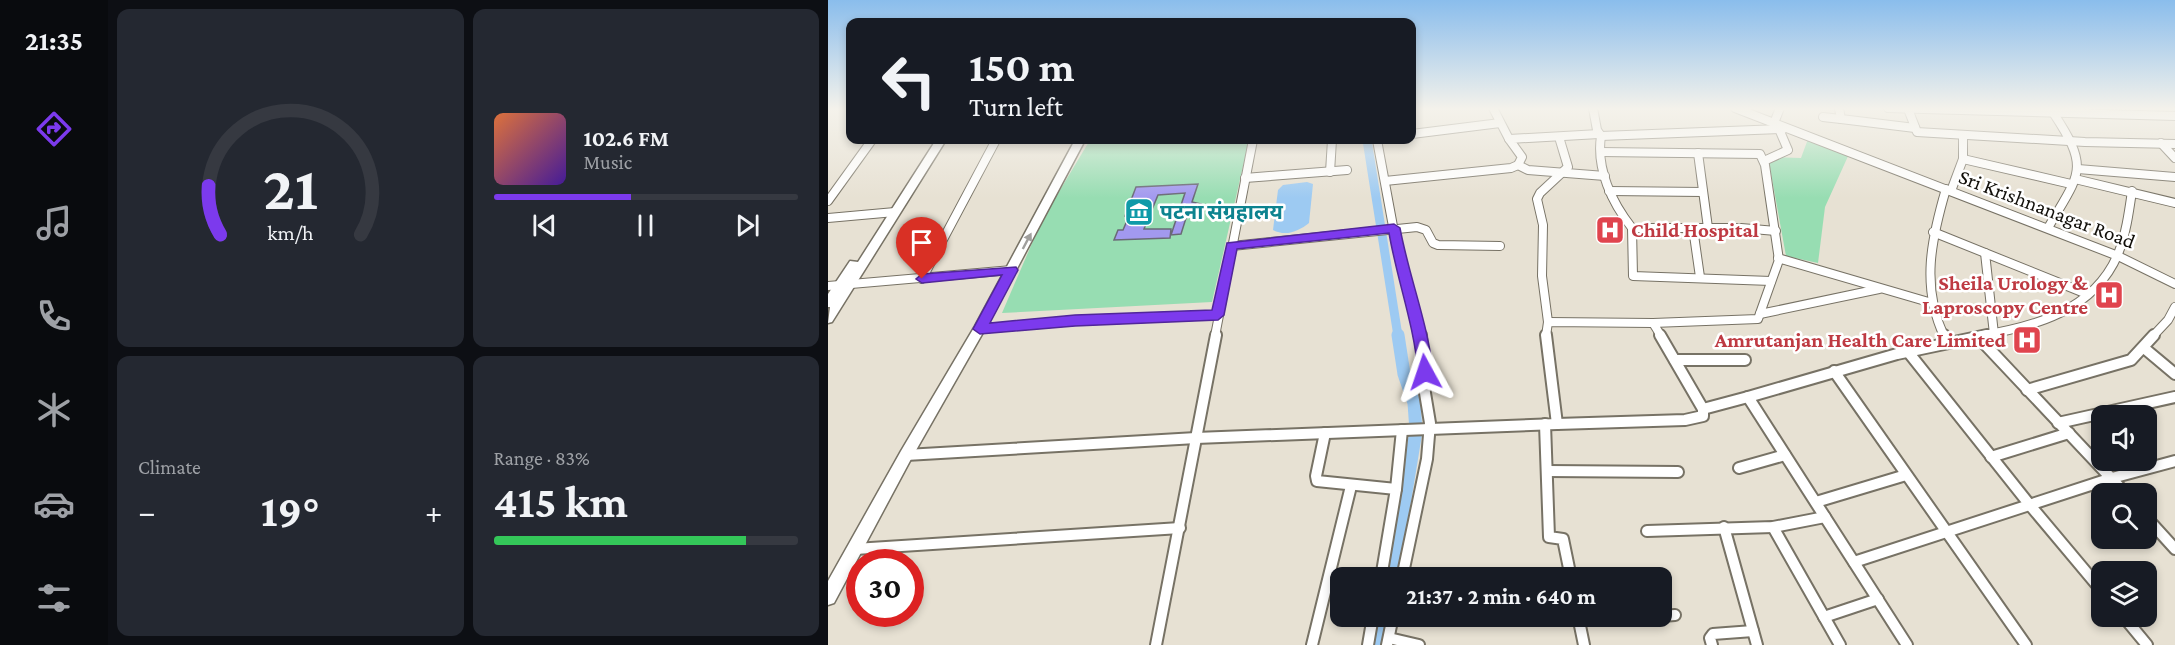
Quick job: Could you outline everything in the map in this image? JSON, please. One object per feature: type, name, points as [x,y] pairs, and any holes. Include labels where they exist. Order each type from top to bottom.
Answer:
[{"type":"street","points":[[1509,139],[1532,138]]},
{"type":"street","points":[[1559,138],[1568,165],[1540,193],[1537,199],[1543,225],[1542,276],[1548,322],[1546,334],[1551,424],[1547,471],[1549,537],[1563,539],[1569,567]]},
{"type":"street","points":[[1600,138],[1609,191],[1632,228],[1633,276],[1771,281]]},
{"type":"street","points":[[1764,161],[1788,150],[1784,138]]},
{"type":"street","name":"Sri Krishnanagar Road","points":[[1813,138],[1854,152],[2118,256],[2175,284]]},
{"type":"street","points":[[1947,342],[1932,303],[1929,278],[1933,232],[1963,159],[1963,138]]},
{"type":"street","points":[[2018,138],[2175,144]]},
{"type":"street","points":[[2048,228],[2078,169],[2076,154],[2068,138]]},
{"type":"street","points":[[1509,139],[1522,157],[1518,165]]},
{"type":"street","points":[[828,201],[869,144]]},
{"type":"street","points":[[828,319],[845,284],[931,144]]},
{"type":"street","points":[[828,218],[892,210],[938,144]]},
{"type":"street","points":[[922,279],[994,144]]},
{"type":"street","points":[[855,549],[906,455],[980,329],[1078,144]]},
{"type":"street","points":[[1156,645],[1252,144]]},
{"type":"street","points":[[1330,172],[1332,144]]},
{"type":"street","points":[[1378,144],[1391,229],[1423,341],[1427,459],[1404,567]]},
{"type":"street","points":[[2161,144],[2175,158]]},
{"type":"street","points":[[1548,322],[1653,323],[1758,319],[1771,281],[1778,258],[1776,231],[1764,161],[1757,152],[1601,152]]},
{"type":"street","points":[[1698,153],[1708,228]]},
{"type":"street","points":[[1963,159],[2073,182],[2132,191],[2175,203]]},
{"type":"street","points":[[1385,181],[1518,165],[1528,170],[1605,176]]},
{"type":"street","points":[[2078,169],[2175,177]]},
{"type":"street","points":[[1245,178],[1347,170]]},
{"type":"street","points":[[1609,191],[1703,192]]},
{"type":"street","points":[[1703,409],[1834,371],[1947,342],[1979,338],[2039,322],[2073,307],[2087,294],[2118,256],[2132,191]]},
{"type":"street","points":[[1232,246],[1422,227],[1429,234],[1433,243],[1444,246],[1500,246]]},
{"type":"street","points":[[1632,228],[1741,228],[1776,231]]},
{"type":"street","points":[[1693,228],[1700,277]]},
{"type":"street","points":[[1933,232],[2087,294]]},
{"type":"street","points":[[1985,253],[1994,334]]},
{"type":"street","points":[[1778,258],[1932,303]]},
{"type":"street","points":[[828,286],[1012,270]]},
{"type":"street","points":[[828,303],[845,284]]},
{"type":"street","points":[[1760,314],[1881,288]]},
{"type":"street","points":[[2027,390],[2132,360],[2172,323],[2175,308]]},
{"type":"street","points":[[980,329],[1075,321],[1218,315]]},
{"type":"street","points":[[906,455],[1196,438],[1697,419],[1703,416],[1703,409],[1653,323]]},
{"type":"street","points":[[1979,338],[2116,483]]},
{"type":"street","points":[[2144,348],[2175,374]]},
{"type":"street","points":[[1909,353],[2091,578]]},
{"type":"street","points":[[1674,360],[1745,360]]},
{"type":"street","points":[[1834,371],[2026,645]]},
{"type":"street","points":[[1748,397],[1907,645]]},
{"type":"street","points":[[2058,423],[2175,397]]},
{"type":"street","points":[[1383,567],[1405,429]]},
{"type":"street","points":[[1325,433],[1316,479],[1320,482],[1396,489]]},
{"type":"street","points":[[1991,457],[2068,433]]},
{"type":"street","points":[[1739,468],[1785,455]]},
{"type":"street","points":[[1854,562],[2029,504],[2175,461]]},
{"type":"street","points":[[1547,471],[1678,472]]},
{"type":"street","points":[[1816,502],[1906,475]]},
{"type":"street","points":[[1312,645],[1352,486]]},
{"type":"street","points":[[1647,531],[1773,527],[1825,517]]},
{"type":"street","points":[[1724,527],[1757,645]]},
{"type":"street","points":[[1773,527],[1840,645]]},
{"type":"street","points":[[855,549],[1180,528]]},
{"type":"street","points":[[2157,529],[2175,549]]},
{"type":"street","points":[[828,597],[846,565]]},
{"type":"street","points":[[1824,617],[1878,599]]},
{"type":"street","points":[[1368,645],[1371,627]]},
{"type":"street","points":[[1391,627],[1388,642],[1419,645]]},
{"type":"street","points":[[1581,627],[1584,645]]},
{"type":"street","points":[[2132,627],[2147,645]]},
{"type":"street","points":[[1712,645],[1710,638],[1713,634],[1753,631]]},
{"type":"green space","points":[[1808,139],[1849,154],[1825,207],[1818,263],[1786,256],[1768,157],[1801,158]]},
{"type":"green space","points":[[1088,144],[1248,144],[1212,302],[1002,313],[1042,220]]},
{"type":"water","points":[[1307,182],[1313,184],[1309,223],[1292,232],[1283,233],[1273,230],[1278,190],[1283,185]]},
{"type":"building","name":"पटना संग्रहालय","points":[[1198,184],[1192,202],[1201,204],[1196,215],[1186,218],[1181,234],[1171,235],[1185,193],[1158,195],[1144,229],[1171,229],[1170,238],[1114,240],[1118,230],[1123,230],[1129,216],[1125,216],[1136,187]]},
{"type":"waterway","points":[[1368,144],[1398,336]]},
{"type":"waterway","points":[[1394,567],[1416,431],[1414,403],[1404,374],[1398,335]]},
{"type":"waterway","points":[[1377,645],[1381,627]]},
{"type":"place","name":"पटना संग्रहालय","points":[[1139,212]]},
{"type":"place","name":"Child Hospital","points":[[1610,230]]},
{"type":"place","name":"Sheila Urology & Laproscopy Centre","points":[[2109,295]]},
{"type":"place","name":"Amrutanjan Health Care Limited","points":[[2027,340]]},
{"type":"route","points":[[922,279],[1012,270],[980,329],[1075,321],[1218,315],[1232,246],[1394,228],[1400,260],[1423,341],[1425,372]]}]
